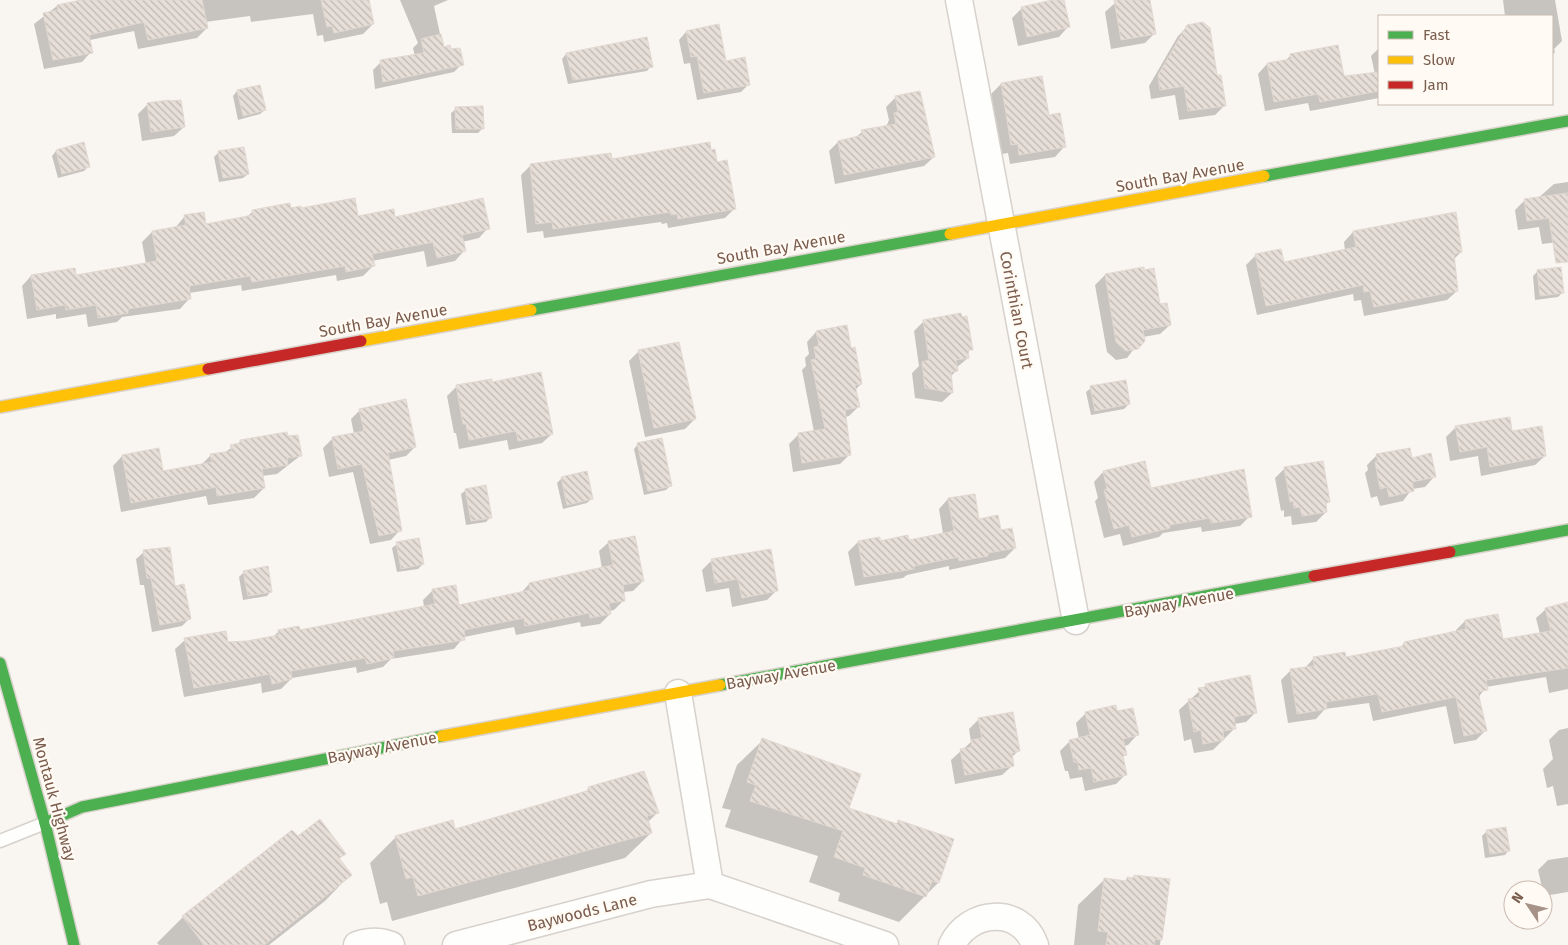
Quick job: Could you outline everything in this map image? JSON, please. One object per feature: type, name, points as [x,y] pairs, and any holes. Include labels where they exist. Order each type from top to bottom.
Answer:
[{"type":"street","name":"Corinthian Court","points":[[959,0],[1076,621]]},
{"type":"street","name":"South Bay Avenue","points":[[0,407],[1568,120]]},
{"type":"street","name":"Bayway Avenue","points":[[45,823],[82,807],[334,756],[1568,530]]},
{"type":"street","name":"Montauk Highway","points":[[0,663],[45,823],[74,945]]},
{"type":"street","points":[[678,693],[710,885]]},
{"type":"street","name":"Baywoods Lane","points":[[456,945],[651,894],[710,885],[885,945]]},
{"type":"street","points":[[952,945],[962,929],[975,920],[1001,917],[1020,924],[1032,938],[1035,945]]},
{"type":"street","points":[[356,945],[366,942],[383,942],[391,945]]},
{"type":"lane","name":"Bayway Avenue","points":[[0,841],[45,823]]},
{"type":"building","points":[[81,0],[202,0],[208,28],[148,40],[144,22],[89,35],[93,53],[53,60],[43,13],[58,10],[57,5]]},
{"type":"building","points":[[321,0],[369,0],[374,24],[334,33],[332,26],[327,27]]},
{"type":"building","points":[[1052,0],[1064,0],[1070,27],[1027,37],[1021,7]]},
{"type":"building","points":[[1114,0],[1150,0],[1156,34],[1121,40]]},
{"type":"building","points":[[1203,22],[1210,28],[1217,75],[1221,75],[1226,106],[1188,111],[1184,86],[1160,90],[1158,75],[1187,25]]},
{"type":"building","points":[[719,24],[726,61],[745,57],[750,85],[704,93],[697,56],[691,57],[686,31]]},
{"type":"building","points":[[441,34],[444,47],[450,45],[451,49],[460,48],[464,65],[383,82],[380,60],[424,53],[421,39]]},
{"type":"building","points":[[647,37],[653,67],[573,80],[566,53]]},
{"type":"building","points":[[1338,45],[1344,76],[1378,72],[1378,91],[1320,102],[1318,94],[1274,102],[1267,63],[1291,59],[1290,54]]},
{"type":"building","points":[[1042,76],[1049,115],[1060,113],[1066,147],[1019,155],[1018,144],[1011,145],[1001,83]]},
{"type":"building","points":[[260,85],[266,110],[243,116],[237,90]]},
{"type":"building","points":[[920,91],[935,157],[844,175],[838,141],[863,135],[861,130],[896,124],[894,113],[898,112],[895,96]]},
{"type":"building","points":[[181,100],[185,127],[151,132],[147,103]]},
{"type":"building","points":[[483,106],[484,129],[456,129],[455,107]]},
{"type":"building","points":[[84,142],[90,167],[62,174],[56,150]]},
{"type":"building","points":[[710,142],[711,150],[715,149],[717,162],[727,160],[736,209],[678,219],[677,214],[671,215],[671,212],[553,229],[552,222],[536,224],[530,164],[611,153],[612,159]]},
{"type":"building","points":[[244,147],[249,174],[223,178],[218,151]]},
{"type":"building","points":[[1568,193],[1568,262],[1556,263],[1549,218],[1527,221],[1524,199]]},
{"type":"building","points":[[355,198],[358,216],[394,209],[395,217],[483,198],[490,229],[462,235],[466,251],[437,258],[433,242],[372,254],[375,266],[346,272],[345,266],[252,282],[250,276],[189,286],[191,299],[128,309],[128,313],[98,318],[96,305],[66,310],[65,305],[37,310],[31,275],[75,268],[76,275],[157,261],[152,231],[186,225],[184,215],[204,212],[206,224],[253,215],[252,210],[290,203],[291,208],[301,206],[301,208]]},
{"type":"building","points":[[1456,212],[1462,252],[1454,254],[1458,291],[1374,307],[1370,291],[1364,292],[1363,285],[1266,306],[1255,254],[1281,249],[1284,262],[1356,247],[1353,231]]},
{"type":"building","points":[[1144,267],[1144,270],[1154,268],[1160,304],[1167,303],[1171,325],[1143,330],[1145,341],[1138,349],[1126,351],[1116,342],[1105,274]]},
{"type":"building","points":[[1561,267],[1564,293],[1540,296],[1537,270]]},
{"type":"building","points":[[961,313],[962,317],[967,316],[973,350],[968,350],[969,358],[956,360],[958,371],[951,372],[953,393],[925,388],[922,362],[929,360],[923,320]]},
{"type":"building","points":[[847,325],[851,348],[855,347],[862,384],[855,385],[860,407],[845,410],[851,455],[802,463],[798,433],[825,429],[811,360],[816,359],[814,347],[819,346],[816,331]]},
{"type":"building","points":[[679,342],[696,419],[654,428],[638,350]]},
{"type":"building","points":[[541,372],[553,434],[518,441],[516,431],[469,440],[466,424],[463,424],[456,385],[492,379],[492,382]]},
{"type":"building","points":[[1126,380],[1130,404],[1095,411],[1090,386]]},
{"type":"building","points":[[406,399],[416,447],[388,453],[402,531],[379,536],[362,464],[338,469],[332,437],[364,431],[359,409]]},
{"type":"building","points":[[1510,417],[1512,431],[1542,426],[1546,456],[1490,467],[1487,447],[1460,452],[1455,426]]},
{"type":"building","points":[[287,432],[288,436],[298,435],[302,456],[287,458],[288,465],[262,469],[265,488],[217,496],[216,487],[131,503],[122,455],[159,448],[163,471],[212,462],[210,454],[232,451],[230,445],[240,443],[240,440]]},
{"type":"building","points":[[662,438],[672,486],[648,491],[637,443]]},
{"type":"building","points":[[1410,448],[1412,458],[1431,453],[1436,477],[1412,482],[1414,491],[1389,497],[1387,487],[1380,489],[1375,462],[1378,461],[1376,454]]},
{"type":"building","points":[[1145,461],[1151,488],[1244,469],[1252,517],[1211,523],[1210,518],[1169,525],[1170,528],[1132,537],[1129,525],[1114,529],[1104,490],[1107,489],[1103,471]]},
{"type":"building","points":[[1323,461],[1330,502],[1326,503],[1327,512],[1302,516],[1300,507],[1294,508],[1293,501],[1290,502],[1284,467]]},
{"type":"building","points":[[587,471],[593,499],[567,505],[561,477]]},
{"type":"building","points":[[486,485],[492,518],[471,521],[465,489]]},
{"type":"building","points":[[975,494],[979,519],[998,515],[1001,530],[1012,528],[1016,548],[988,553],[988,556],[959,561],[958,557],[914,566],[914,569],[864,577],[858,541],[880,537],[880,541],[908,535],[909,540],[954,531],[948,498]]},
{"type":"building","points":[[635,536],[644,581],[623,585],[625,601],[609,603],[611,614],[590,618],[589,613],[525,626],[524,618],[464,630],[465,640],[393,651],[394,658],[367,664],[365,658],[291,671],[292,679],[272,684],[270,674],[194,688],[184,638],[226,631],[228,642],[247,641],[279,635],[278,630],[299,626],[300,630],[435,604],[432,589],[456,585],[459,605],[530,590],[529,583],[613,565],[608,541]]},
{"type":"building","points":[[419,538],[424,564],[401,569],[396,542]]},
{"type":"building","points":[[170,547],[175,586],[184,584],[191,619],[160,625],[151,578],[147,578],[143,550]]},
{"type":"building","points":[[771,549],[778,591],[742,598],[738,579],[715,583],[711,559]]},
{"type":"building","points":[[268,566],[272,592],[248,596],[243,571]]},
{"type":"building","points":[[1568,602],[1568,668],[1486,680],[1488,690],[1478,692],[1487,731],[1464,736],[1456,697],[1382,712],[1378,694],[1326,702],[1327,709],[1297,714],[1290,669],[1314,666],[1313,657],[1345,652],[1346,657],[1404,646],[1404,642],[1466,629],[1465,620],[1498,614],[1503,639],[1551,631],[1545,608]]},
{"type":"building","points":[[1250,675],[1257,713],[1234,717],[1236,729],[1223,731],[1224,740],[1203,744],[1201,730],[1194,732],[1188,699],[1200,697],[1198,688],[1206,687],[1205,684]]},
{"type":"building","points":[[1116,705],[1117,711],[1133,708],[1139,735],[1123,739],[1127,755],[1123,756],[1127,775],[1094,782],[1091,768],[1079,770],[1078,762],[1074,762],[1069,740],[1090,735],[1085,712]]},
{"type":"building","points":[[1013,712],[1020,751],[1012,753],[1014,766],[965,775],[960,749],[972,747],[971,740],[982,738],[978,718]]},
{"type":"building","points":[[762,738],[861,774],[849,808],[897,824],[898,820],[954,839],[939,883],[932,881],[926,897],[863,875],[865,868],[834,857],[843,831],[750,801],[756,785],[747,782]]},
{"type":"building","points":[[644,771],[659,813],[647,816],[652,833],[418,896],[413,877],[406,879],[395,836],[453,820],[455,829],[590,790],[588,787]]},
{"type":"building","points":[[320,819],[346,854],[339,858],[352,875],[264,945],[204,945],[182,916],[292,830],[298,836]]},
{"type":"building","points":[[1506,827],[1510,851],[1490,854],[1486,830]]},
{"type":"building","points":[[1134,875],[1170,879],[1162,940],[1155,939],[1154,945],[1106,945],[1108,932],[1098,931],[1104,878],[1126,881],[1127,877],[1134,878]]},
{"type":"traffic: fast","points":[[1264,176],[1568,121]]},
{"type":"traffic: fast","points":[[531,310],[950,234]]},
{"type":"traffic: fast","points":[[1450,552],[1568,530]]},
{"type":"traffic: fast","points":[[720,685],[1314,576]]},
{"type":"traffic: fast","points":[[0,663],[45,823],[74,945]]},
{"type":"traffic: fast","points":[[45,823],[82,807],[442,736]]},
{"type":"traffic: slow","points":[[950,234],[1264,176]]},
{"type":"traffic: slow","points":[[361,341],[531,310]]},
{"type":"traffic: slow","points":[[0,407],[208,369]]},
{"type":"traffic: slow","points":[[442,736],[720,685]]},
{"type":"traffic: jam","points":[[208,369],[361,341]]},
{"type":"traffic: jam","points":[[1314,576],[1450,552]]}]
